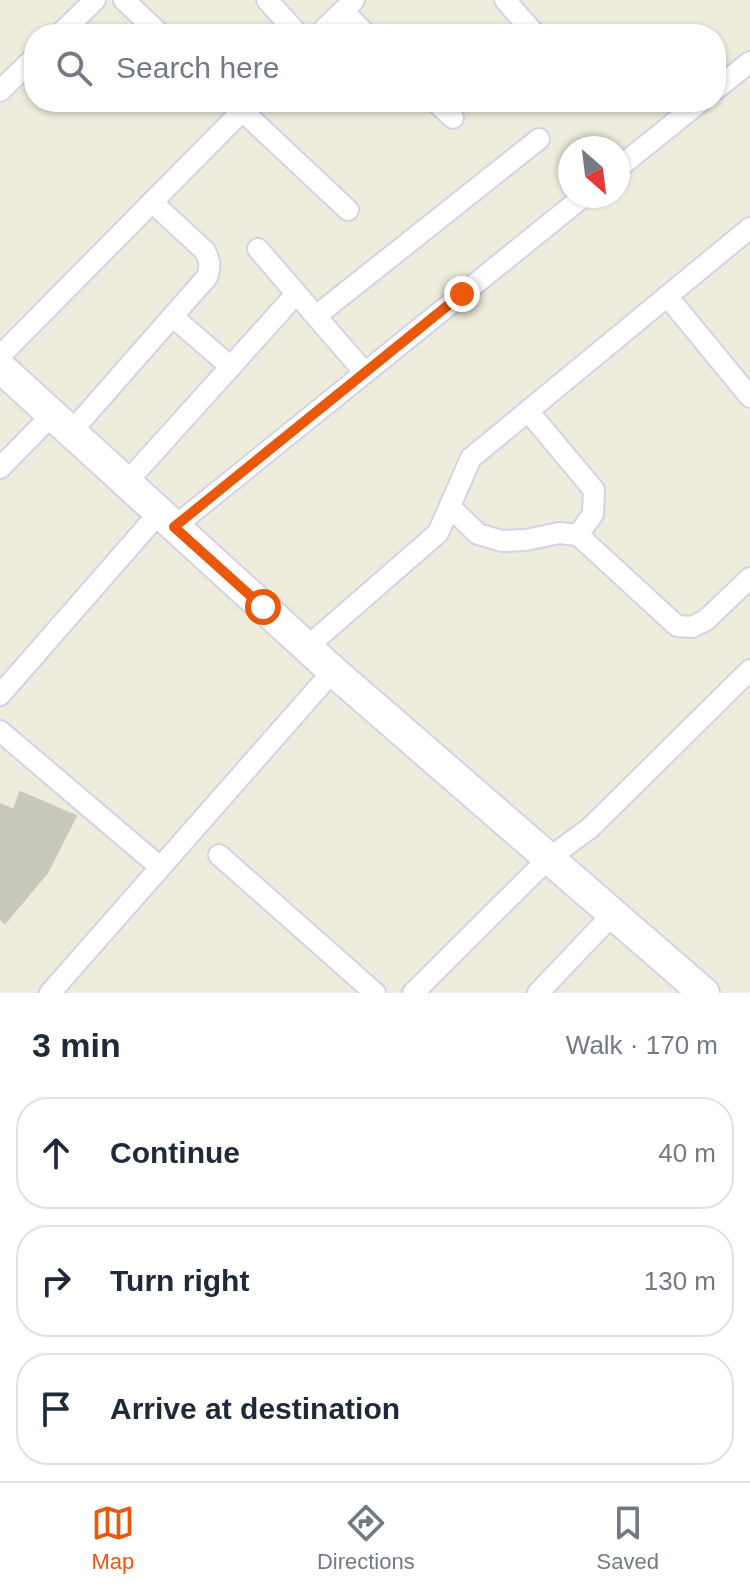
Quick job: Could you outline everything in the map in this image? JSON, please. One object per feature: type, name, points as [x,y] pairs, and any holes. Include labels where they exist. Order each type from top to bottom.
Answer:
[{"type":"street","points":[[70,24],[95,0]]},
{"type":"street","points":[[124,0],[149,24]]},
{"type":"street","points":[[267,0],[289,24]]},
{"type":"street","points":[[505,0],[526,24]]},
{"type":"street","points":[[329,24],[348,6],[360,24]]},
{"type":"street","points":[[726,81],[750,62]]},
{"type":"street","points":[[0,91],[24,68]]},
{"type":"street","points":[[0,356],[152,202],[236,112]]},
{"type":"street","points":[[249,112],[348,210]]},
{"type":"street","points":[[447,112],[453,118]]},
{"type":"street","points":[[630,158],[688,112]]},
{"type":"street","points":[[316,316],[539,139]]},
{"type":"street","points":[[0,468],[61,424],[173,317],[207,277],[210,261],[205,251],[152,202]]},
{"type":"street","points":[[0,695],[167,520],[365,373],[569,208]]},
{"type":"street","points":[[307,647],[438,533],[471,458],[750,228]]},
{"type":"street","points":[[258,249],[365,373]]},
{"type":"street","points":[[126,483],[296,294]]},
{"type":"street","points":[[667,296],[748,390]]},
{"type":"street","points":[[173,317],[231,367]]},
{"type":"street","points":[[0,367],[333,671],[704,993]]},
{"type":"street","points":[[528,411],[594,490],[593,514],[578,535]]},
{"type":"street","points":[[450,507],[478,534],[502,541],[559,533],[578,535],[677,626],[692,627],[706,620],[750,578]]},
{"type":"street","points":[[413,993],[549,858],[590,828],[750,670]]},
{"type":"street","points":[[50,993],[333,671]]},
{"type":"street","points":[[0,731],[160,867]]},
{"type":"street","points":[[219,855],[375,993]]},
{"type":"street","points":[[538,993],[613,914]]},
{"type":"building","points":[[20,792],[76,816],[47,873],[5,923],[0,919],[0,804],[14,810]]},
{"type":"route","points":[[263,607],[174,527],[462,294]]}]
